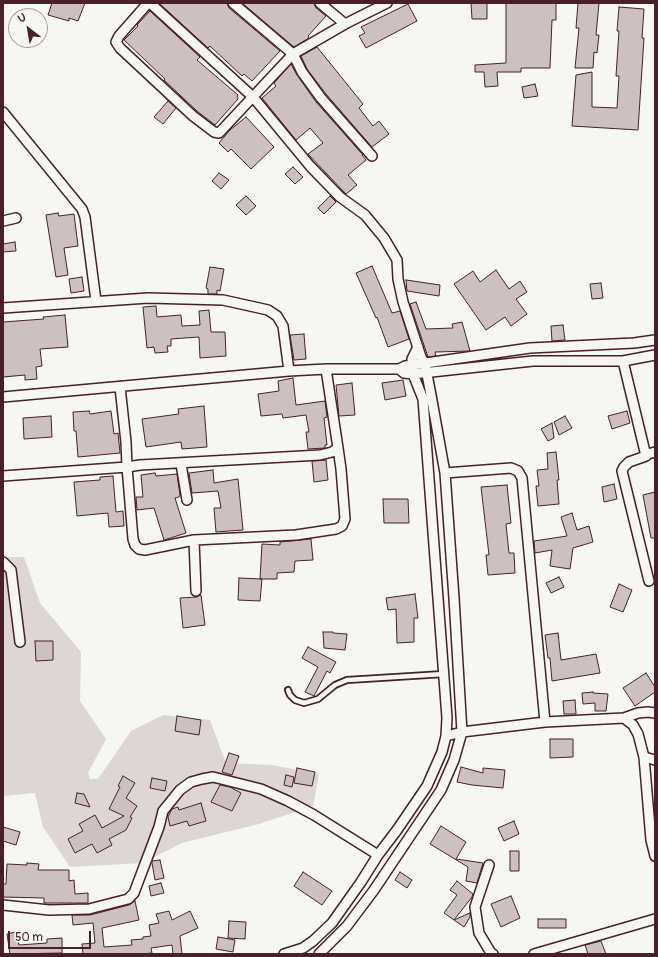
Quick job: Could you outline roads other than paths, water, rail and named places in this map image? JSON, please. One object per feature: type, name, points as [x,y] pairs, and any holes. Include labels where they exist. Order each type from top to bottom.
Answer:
[{"type":"street","points":[[319,954],[347,926],[374,890],[441,790],[454,760],[462,732],[445,473],[426,368],[403,302],[398,279],[397,260],[384,238],[364,216],[340,197],[310,166],[254,97],[149,3],[119,36],[116,42],[120,48],[193,116],[214,132],[219,133],[254,97],[293,54],[345,24],[387,3]]},
{"type":"street","points":[[233,3],[293,54],[302,72],[321,98],[372,156]]},
{"type":"street","points":[[320,3],[345,24]]},
{"type":"street","points":[[3,112],[82,208],[85,216],[96,301]]},
{"type":"street","points":[[3,221],[16,218]]},
{"type":"street","points":[[3,308],[148,298],[223,300],[268,310],[277,316],[283,326],[289,371]]},
{"type":"street","points":[[3,398],[289,371],[326,369],[399,369],[405,366],[412,370],[530,348],[634,343],[655,340]]},
{"type":"street","points":[[284,954],[303,948],[313,942],[332,923],[427,786],[442,752],[446,736],[447,718],[444,674],[423,399],[412,370],[412,359],[418,347]]},
{"type":"street","points":[[426,368],[533,361],[623,361],[655,355]]},
{"type":"street","points":[[623,361],[646,456]]},
{"type":"street","points":[[120,387],[126,442],[133,539],[135,545],[139,549],[145,550],[194,540],[296,535],[336,529],[342,526],[345,520],[341,468],[334,413],[326,369]]},
{"type":"street","points":[[3,476],[140,465],[181,464],[320,455],[332,452],[338,448]]},
{"type":"street","points":[[649,580],[622,472],[624,467],[629,462],[655,452]]},
{"type":"street","points":[[181,464],[188,500]]},
{"type":"street","points":[[445,473],[511,468],[518,471],[522,478],[545,722]]},
{"type":"street","points":[[194,540],[196,591]]},
{"type":"street","points":[[3,562],[11,570],[20,642]]},
{"type":"street","points":[[446,736],[462,732],[545,722],[624,718],[638,713],[655,713]]},
{"type":"street","points":[[624,718],[633,726],[638,734],[644,757],[651,840],[655,856]]},
{"type":"street","points":[[644,757],[655,760]]},
{"type":"street","points":[[3,905],[49,910],[89,909],[128,899],[134,893],[159,827],[163,811],[180,790],[190,782],[202,779],[213,778],[261,789],[314,814],[378,855]]},
{"type":"street","points":[[489,865],[475,907],[479,933],[493,954]]},
{"type":"street","points":[[370,868],[384,874]]},
{"type":"street","points":[[534,954],[655,919]]},
{"type":"lane","points":[[288,690],[290,695],[295,700],[304,703],[318,699],[335,685],[347,680],[444,674]]}]
